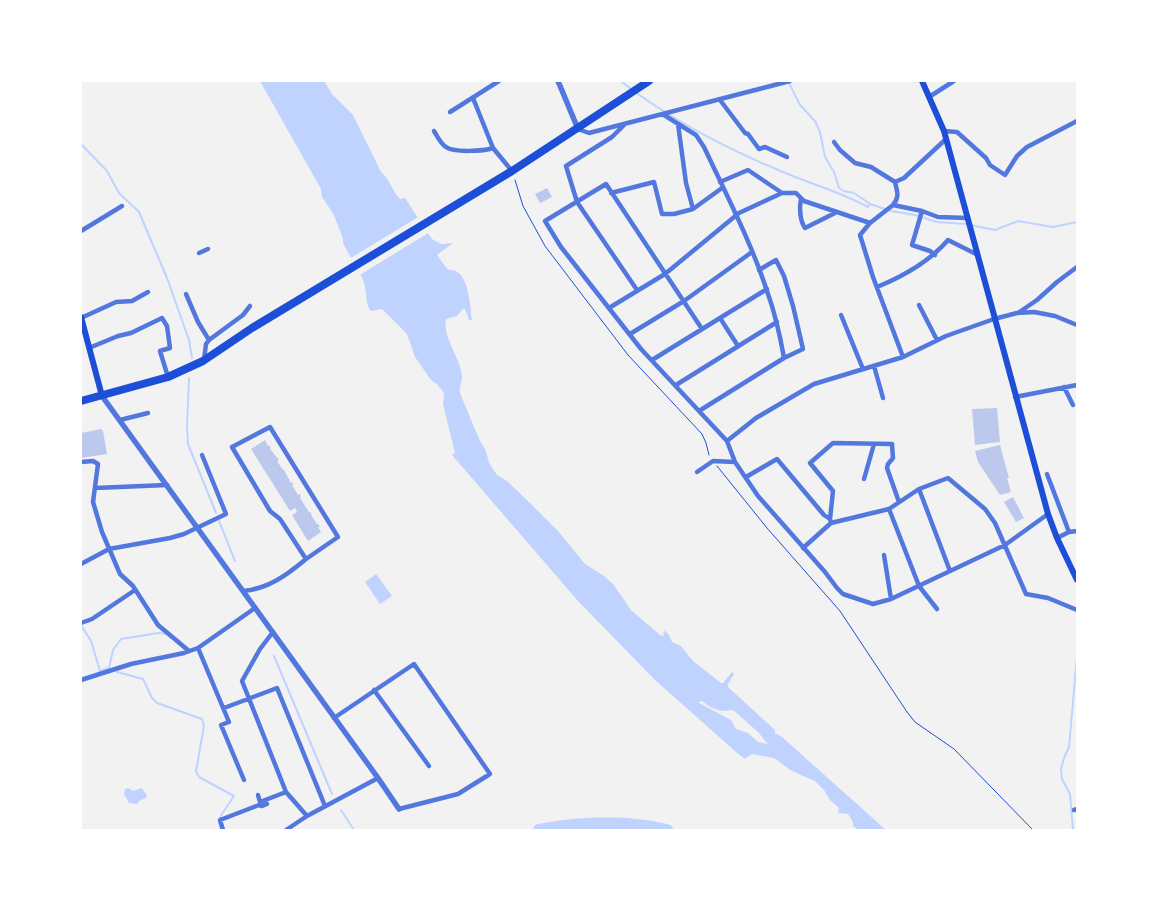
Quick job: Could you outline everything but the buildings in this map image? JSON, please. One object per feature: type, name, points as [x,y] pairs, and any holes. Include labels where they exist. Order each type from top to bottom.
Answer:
[{"type":"highway","points":[[81,401],[168,377],[204,361],[512,171],[649,81]]},
{"type":"main road","points":[[922,81],[944,131],[1048,514],[1077,580]]},
{"type":"main road","points":[[81,317],[83,334],[89,348],[102,396]]},
{"type":"street","points":[[450,112],[500,81]]},
{"type":"street","points":[[558,81],[578,129],[589,133],[790,81]]},
{"type":"street","points":[[929,97],[954,81]]},
{"type":"street","points":[[473,98],[494,148],[512,171]]},
{"type":"street","points":[[720,100],[759,149],[765,147],[787,157]]},
{"type":"street","points":[[664,115],[696,135],[700,140],[767,289],[777,322],[784,358]]},
{"type":"street","points":[[944,131],[957,132],[986,158],[990,166],[1005,175],[1017,156],[1027,147],[1077,121]]},
{"type":"street","points":[[625,124],[612,137],[566,166],[577,202],[637,290]]},
{"type":"street","points":[[678,124],[686,183],[693,209]]},
{"type":"street","points":[[434,131],[446,147],[454,150],[485,150],[494,148]]},
{"type":"street","points":[[895,182],[904,178],[946,139]]},
{"type":"street","points":[[834,142],[855,163],[871,167],[895,182],[898,193],[897,200],[870,223],[860,235],[903,357]]},
{"type":"street","points":[[611,193],[654,182],[662,214],[674,214],[693,209],[721,185],[748,170],[782,193]]},
{"type":"street","points":[[702,329],[606,184],[545,222],[561,247],[630,334],[727,441],[735,462],[758,496],[843,594],[873,604],[890,599],[1005,545],[1048,514]]},
{"type":"street","points":[[609,308],[665,274],[735,216],[782,193],[796,193],[801,200],[835,213],[870,223]]},
{"type":"street","points":[[801,200],[802,224],[805,228],[835,213]]},
{"type":"street","points":[[81,231],[122,206]]},
{"type":"street","points":[[891,206],[938,217],[967,219]]},
{"type":"street","points":[[922,212],[912,245],[930,251],[935,255]]},
{"type":"street","points":[[877,287],[894,280],[935,255],[948,240],[976,254]]},
{"type":"street","points":[[199,253],[208,249]]},
{"type":"street","points":[[630,334],[684,301],[752,252]]},
{"type":"street","points":[[699,411],[784,358],[802,349],[793,306],[784,276],[776,260],[759,270]]},
{"type":"street","points":[[1017,313],[1037,300],[1077,267]]},
{"type":"street","points":[[652,360],[767,289]]},
{"type":"street","points":[[81,317],[116,302],[132,300],[148,292]]},
{"type":"street","points":[[186,294],[198,322],[209,340]]},
{"type":"street","points":[[204,361],[204,352],[209,340],[243,314],[250,306]]},
{"type":"street","points":[[919,306],[937,340]]},
{"type":"street","points":[[727,441],[756,418],[814,384],[903,357],[937,340],[994,319],[1017,313],[1034,312],[1055,316],[1077,325]]},
{"type":"street","points":[[841,315],[863,369]]},
{"type":"street","points":[[89,348],[118,336],[131,333],[162,318],[167,326],[170,348],[160,351],[168,377]]},
{"type":"street","points":[[720,318],[738,346]]},
{"type":"street","points":[[676,385],[777,322]]},
{"type":"street","points":[[874,366],[883,398]]},
{"type":"street","points":[[1015,397],[1077,385]]},
{"type":"street","points":[[1064,387],[1073,405]]},
{"type":"street","points":[[102,396],[399,809],[458,794],[490,774],[414,664],[334,718]]},
{"type":"street","points":[[120,420],[148,413]]},
{"type":"street","points":[[243,591],[254,590],[283,577],[338,537],[270,427],[232,447],[270,511],[280,520],[306,559]]},
{"type":"street","points":[[830,521],[833,491],[810,462],[833,443],[892,444],[892,458],[887,468],[900,502]]},
{"type":"street","points":[[864,478],[874,444]]},
{"type":"street","points":[[81,564],[109,549],[170,538],[198,528],[226,514],[202,455]]},
{"type":"street","points":[[746,477],[777,459],[830,521]]},
{"type":"street","points":[[81,462],[93,460],[98,464],[93,502],[102,532],[120,574],[135,590],[158,625],[189,651]]},
{"type":"street","points":[[697,472],[713,462],[735,462]]},
{"type":"street","points":[[1047,474],[1069,532]]},
{"type":"street","points":[[803,548],[830,521],[889,509],[918,489],[948,478],[985,509],[995,523],[1026,594],[1048,598],[1077,610]]},
{"type":"street","points":[[95,488],[167,485]]},
{"type":"street","points":[[918,489],[950,571]]},
{"type":"street","points":[[889,509],[919,586],[937,609]]},
{"type":"street","points":[[1057,538],[1069,532],[1077,531]]},
{"type":"street","points":[[884,555],[890,599]]},
{"type":"street","points":[[81,623],[92,619],[135,590]]},
{"type":"street","points":[[81,680],[131,664],[198,648],[255,608]]},
{"type":"street","points":[[273,632],[260,649],[242,681],[286,792],[307,816]]},
{"type":"street","points":[[198,648],[229,722],[220,725],[244,780]]},
{"type":"street","points":[[224,708],[277,688],[325,806]]},
{"type":"street","points":[[374,690],[429,766]]},
{"type":"street","points":[[289,829],[307,816],[378,778]]},
{"type":"street","points":[[258,795],[260,802],[286,792]]},
{"type":"street","points":[[223,830],[220,820],[258,805],[267,804]]},
{"type":"path","points":[[512,171],[523,206],[545,246],[628,355],[702,434],[709,456],[713,462],[767,528],[840,611],[907,712],[915,722],[954,750],[1033,830]]},
{"type":"water","points":[[260,81],[324,81],[332,94],[353,115],[381,172],[387,178],[397,196],[400,199],[405,198],[432,239],[441,244],[453,243],[437,255],[448,270],[455,271],[464,281],[469,297],[472,320],[469,320],[465,309],[463,309],[457,316],[446,319],[445,326],[461,370],[460,393],[486,451],[489,463],[497,475],[507,481],[558,531],[585,564],[613,584],[631,610],[660,635],[664,636],[663,632],[665,631],[672,642],[681,646],[693,661],[721,683],[732,672],[734,674],[728,687],[775,730],[775,733],[782,737],[886,830],[858,830],[853,826],[853,822],[848,814],[838,813],[839,808],[815,781],[792,771],[774,758],[752,754],[745,759],[655,680],[578,601],[452,455],[455,453],[443,404],[444,393],[431,380],[415,357],[407,334],[382,309],[371,311],[369,308],[363,280],[343,243],[334,215],[322,197],[321,189]],"holes":[[[702,701],[710,707],[721,711],[733,710],[758,732],[768,744],[758,742],[748,733],[736,729],[731,720],[699,702]]]},
{"type":"water","points":[[376,574],[392,596],[380,604],[365,582]]},
{"type":"water","points":[[128,788],[133,791],[142,788],[147,796],[137,804],[129,803],[124,794],[125,789]]},
{"type":"pier","points":[[420,216],[430,232],[358,276],[349,259]]},
{"type":"waterway","points":[[621,81],[631,89]]},
{"type":"waterway","points":[[789,83],[800,105],[815,121],[820,132],[825,157],[834,172],[839,188],[854,193],[870,204],[891,211],[915,215],[937,222],[966,224]]},
{"type":"waterway","points":[[635,92],[688,126],[745,155],[868,207],[869,205]]},
{"type":"waterway","points":[[81,144],[107,171],[119,193],[139,212],[167,278],[189,340],[192,358]]},
{"type":"waterway","points":[[971,225],[995,230],[1018,221],[1053,227],[1077,222]]},
{"type":"waterway","points":[[189,378],[188,444],[216,513]]},
{"type":"waterway","points":[[219,521],[235,561]]},
{"type":"waterway","points":[[81,625],[91,641],[100,671],[109,668],[113,650],[121,639],[158,633],[167,634]]},
{"type":"waterway","points":[[274,656],[332,794]]},
{"type":"waterway","points":[[1073,830],[1070,794],[1062,779],[1061,769],[1069,747],[1077,656]]},
{"type":"waterway","points":[[117,672],[143,679],[152,698],[157,703],[202,719],[204,726],[196,771],[199,777],[234,796],[220,817]]},
{"type":"waterway","points":[[341,810],[354,830]]},
{"type":"waterway","points":[[539,830],[603,823],[619,823],[667,830]]}]
